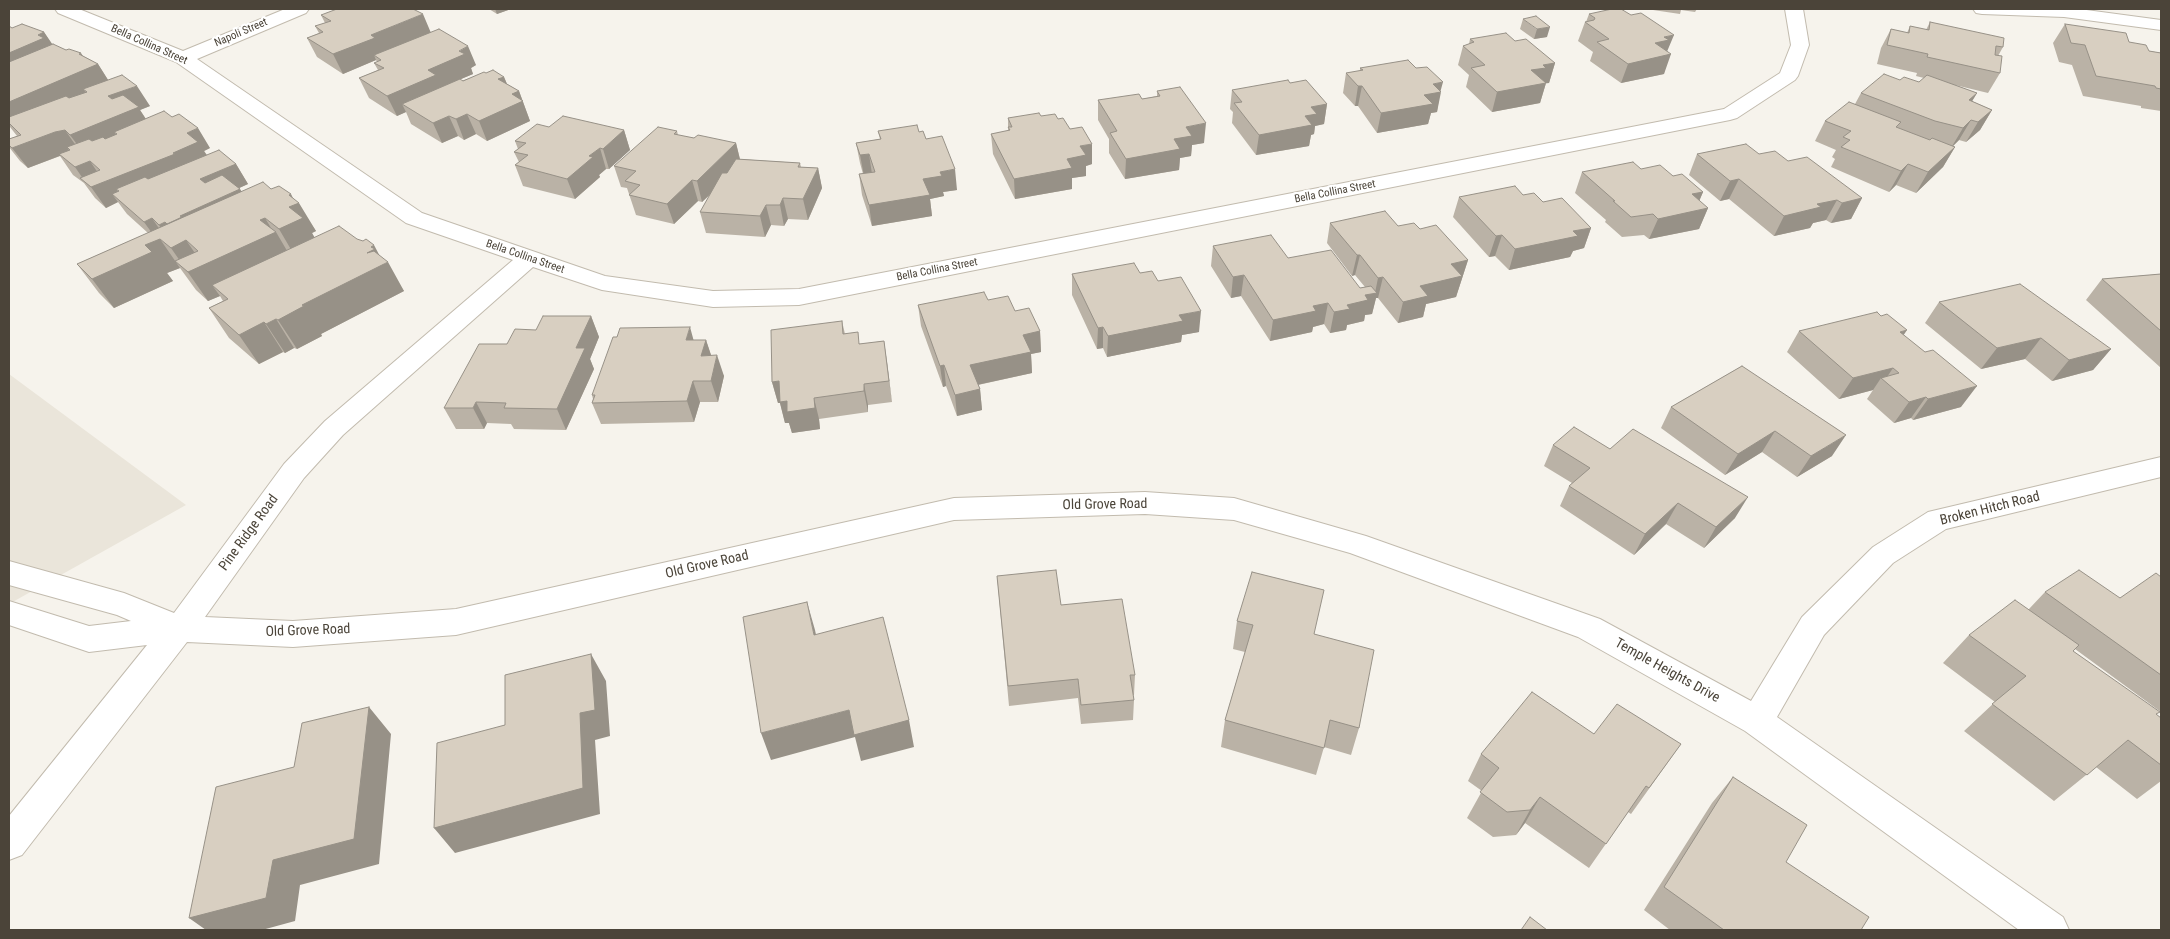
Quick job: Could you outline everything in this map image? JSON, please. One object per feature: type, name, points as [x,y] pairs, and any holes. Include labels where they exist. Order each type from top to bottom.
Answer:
[{"type":"street","name":"Bella Collina Street","points":[[64,9],[183,58],[414,218],[602,283],[713,299],[800,297],[1730,114],[1788,76],[1800,45],[1794,9]]},
{"type":"street","name":"Napoli Street","points":[[183,58],[300,9]]},
{"type":"street","points":[[1982,9],[2064,12],[2161,25]]},
{"type":"street","name":"Pine Ridge Road","points":[[9,843],[179,628],[294,471],[334,428],[528,259]]},
{"type":"street","name":"Broken Hitch Road","points":[[1758,721],[1813,626],[1883,556],[1938,520],[2161,467]]},
{"type":"street","name":"Old Grove Road","points":[[9,613],[89,640],[179,628],[293,634],[456,622],[954,510],[1145,503],[1234,509]]},
{"type":"street","name":"Temple Heights Drive","points":[[1234,509],[1356,544],[1589,628],[1758,721],[2050,930]]},
{"type":"street","name":"Old Grove Road","points":[[9,573],[124,605],[179,628]]},
{"type":"shaded area","points":[[9,374],[186,505],[9,604]]},
{"type":"building","points":[[337,9],[413,9],[423,14],[371,35],[375,38],[333,54],[307,38],[323,32],[315,26],[331,21],[321,15]]},
{"type":"building","points":[[1621,9],[1631,15],[1641,13],[1674,35],[1664,37],[1669,40],[1655,43],[1671,54],[1628,64],[1597,42],[1609,39],[1585,22],[1595,18],[1589,14]]},
{"type":"building","points":[[1536,16],[1550,27],[1537,29],[1523,19]]},
{"type":"building","points":[[1930,22],[2004,38],[2003,47],[1996,46],[1995,55],[2002,56],[2000,73],[1927,57],[1928,54],[1887,45],[1891,29],[1909,33],[1910,26],[1929,30]]},
{"type":"building","points":[[22,24],[44,32],[38,35],[44,38],[9,53],[9,26],[12,28]]},
{"type":"building","points":[[2065,24],[2126,33],[2129,42],[2146,45],[2149,51],[2161,53],[2161,89],[2155,86],[2096,76],[2085,45],[2071,43]]},
{"type":"building","points":[[439,29],[468,46],[459,51],[465,54],[428,70],[436,75],[387,96],[359,78],[384,68],[374,63],[381,60],[374,55]]},
{"type":"building","points":[[1506,33],[1515,41],[1526,39],[1555,63],[1543,65],[1546,68],[1531,70],[1546,83],[1497,92],[1471,68],[1485,65],[1463,46],[1474,42],[1470,39]]},
{"type":"building","points":[[53,44],[66,50],[69,49],[81,53],[79,54],[98,64],[9,102],[9,62]]},
{"type":"building","points":[[1408,60],[1416,68],[1427,67],[1443,82],[1433,84],[1441,92],[1424,95],[1433,104],[1381,113],[1362,86],[1358,86],[1346,73],[1363,70],[1360,68]]},
{"type":"building","points":[[493,70],[504,77],[498,79],[519,91],[512,94],[523,101],[479,121],[467,114],[456,119],[449,116],[433,123],[402,104],[460,79],[463,81]]},
{"type":"building","points":[[1884,74],[1900,80],[1904,77],[1919,82],[1927,75],[1977,93],[1969,100],[1992,110],[1978,122],[1971,120],[1963,128],[1935,121],[1861,93]]},
{"type":"building","points":[[122,75],[137,86],[108,96],[112,99],[123,95],[139,107],[70,135],[65,130],[12,148],[9,145],[9,139],[21,135],[9,123],[9,117],[66,96],[69,98],[87,92],[83,89]]},
{"type":"building","points":[[1288,80],[1290,83],[1306,80],[1327,104],[1311,107],[1317,114],[1305,116],[1312,125],[1259,135],[1234,103],[1242,102],[1232,90]]},
{"type":"building","points":[[1180,87],[1206,123],[1186,127],[1192,136],[1174,139],[1180,149],[1126,159],[1110,133],[1117,131],[1098,100],[1139,94],[1142,99],[1160,96],[1157,91]]},
{"type":"building","points":[[1849,102],[1901,122],[1896,127],[1955,147],[1928,172],[1908,164],[1901,171],[1841,147],[1850,140],[1843,137],[1851,131],[1825,121]]},
{"type":"building","points":[[164,111],[172,117],[179,114],[198,128],[187,133],[198,142],[173,153],[175,154],[91,187],[80,178],[100,170],[90,161],[75,167],[59,154],[70,150],[67,147],[89,139],[92,141],[103,137],[105,139],[117,134],[114,132]]},
{"type":"building","points":[[1039,113],[1041,116],[1055,114],[1058,119],[1063,118],[1070,129],[1082,127],[1092,144],[1080,146],[1086,155],[1067,159],[1072,168],[1014,179],[991,134],[1010,130],[1008,127],[1012,127],[1008,118]]},
{"type":"building","points":[[563,116],[624,130],[603,149],[600,148],[589,156],[593,157],[567,179],[515,165],[528,155],[514,152],[526,143],[515,141],[537,124],[549,127]]},
{"type":"building","points":[[917,125],[919,132],[923,131],[926,139],[942,136],[955,169],[940,172],[942,176],[923,179],[930,195],[869,205],[859,174],[875,172],[869,154],[860,155],[856,143],[881,139],[878,131]]},
{"type":"building","points":[[658,127],[677,131],[674,134],[694,138],[698,135],[736,143],[697,181],[692,180],[667,204],[629,195],[640,185],[625,181],[636,171],[614,166]]},
{"type":"building","points":[[1746,144],[1759,154],[1775,151],[1788,161],[1807,157],[1862,198],[1842,203],[1837,200],[1817,204],[1821,207],[1784,216],[1739,179],[1730,181],[1697,154]]},
{"type":"building","points":[[219,150],[236,164],[200,179],[205,183],[222,175],[240,189],[180,216],[182,217],[167,224],[165,222],[159,225],[152,218],[144,222],[112,194],[119,191],[116,189],[145,177],[148,179]]},
{"type":"building","points":[[736,159],[800,163],[798,167],[818,168],[803,199],[783,198],[780,205],[766,205],[760,216],[700,212],[722,173],[727,173]]},
{"type":"building","points":[[1633,162],[1641,169],[1660,165],[1673,176],[1682,174],[1703,192],[1692,194],[1708,208],[1658,219],[1653,214],[1631,217],[1582,172]]},
{"type":"building","points":[[263,182],[271,189],[279,186],[291,194],[289,195],[299,203],[289,207],[303,218],[279,229],[265,218],[260,220],[276,232],[188,272],[175,261],[198,251],[186,240],[171,248],[160,239],[145,245],[152,252],[92,279],[77,264]]},
{"type":"building","points":[[1515,186],[1523,195],[1534,193],[1543,202],[1562,198],[1591,228],[1573,231],[1578,236],[1515,249],[1502,235],[1496,236],[1459,197]]},
{"type":"building","points":[[1385,211],[1398,226],[1414,223],[1420,229],[1436,225],[1468,260],[1451,264],[1462,276],[1420,286],[1428,296],[1403,302],[1383,277],[1378,278],[1360,255],[1357,255],[1330,223]]},
{"type":"building","points":[[339,226],[357,239],[363,241],[366,239],[374,245],[371,247],[375,249],[367,253],[374,251],[388,262],[302,305],[304,306],[278,320],[276,319],[266,324],[264,322],[239,335],[209,308],[228,299],[212,285]]},
{"type":"building","points":[[1271,235],[1288,258],[1331,250],[1360,288],[1371,286],[1377,293],[1365,295],[1368,300],[1347,305],[1350,309],[1334,312],[1328,303],[1313,306],[1316,311],[1273,320],[1244,275],[1233,277],[1213,246]]},
{"type":"building","points":[[1134,263],[1140,273],[1152,271],[1158,281],[1181,277],[1201,311],[1179,315],[1183,321],[1108,336],[1103,327],[1098,328],[1072,274]]},
{"type":"building","points":[[2161,274],[2161,331],[2102,279]]},
{"type":"building","points":[[2020,284],[2111,349],[2069,360],[2041,338],[1997,348],[1939,302]]},
{"type":"building","points":[[984,292],[988,300],[1008,296],[1015,311],[1029,308],[1040,331],[1023,335],[1031,352],[970,365],[980,389],[955,395],[944,365],[940,366],[918,305]]},
{"type":"building","points":[[1877,312],[1881,316],[1887,314],[1907,330],[1900,332],[1925,352],[1933,350],[1977,386],[1909,402],[1881,378],[1899,373],[1893,368],[1853,378],[1799,331]]},
{"type":"building","points":[[543,316],[591,316],[576,348],[585,348],[557,409],[504,408],[506,403],[476,402],[473,408],[444,408],[479,344],[507,344],[515,329],[536,330]]},
{"type":"building","points":[[842,321],[843,334],[858,332],[859,344],[884,341],[889,381],[864,384],[864,391],[814,398],[815,408],[787,412],[787,401],[780,402],[779,381],[772,382],[771,330]]},
{"type":"building","points":[[690,327],[686,340],[706,340],[701,356],[717,355],[711,381],[693,381],[687,401],[592,403],[595,395],[592,395],[613,337],[617,337],[620,328]]},
{"type":"building","points":[[1742,366],[1846,435],[1811,456],[1775,431],[1738,454],[1671,407]]},
{"type":"building","points":[[1574,427],[1610,449],[1633,429],[1748,497],[1716,527],[1678,503],[1645,534],[1569,486],[1590,468],[1553,445]]},
{"type":"building","points":[[1056,570],[1061,605],[1122,599],[1135,675],[1130,675],[1134,700],[1081,705],[1078,679],[1008,686],[997,576]]},
{"type":"building","points":[[2079,570],[2120,598],[2156,573],[2161,577],[2161,675],[2045,592]]},
{"type":"building","points":[[1252,572],[1324,590],[1314,634],[1374,650],[1359,728],[1330,720],[1324,748],[1225,720],[1253,625],[1237,621]]},
{"type":"building","points":[[2015,600],[2079,645],[2073,651],[2160,712],[2156,714],[2161,718],[2161,765],[2128,740],[2087,775],[1992,704],[2026,676],[1969,635]]},
{"type":"building","points":[[807,602],[814,635],[883,617],[909,720],[854,735],[849,710],[761,733],[743,617]]},
{"type":"building","points":[[591,654],[595,710],[580,713],[583,788],[434,828],[437,743],[505,725],[505,675]]},
{"type":"building","points":[[1532,692],[1594,734],[1617,704],[1681,744],[1649,788],[1646,786],[1606,844],[1540,797],[1530,810],[1507,812],[1480,792],[1499,768],[1481,754]]},
{"type":"building","points":[[369,707],[354,839],[273,860],[266,898],[189,918],[216,787],[294,767],[302,723]]},
{"type":"building","points":[[1733,777],[1807,825],[1786,862],[1869,917],[1861,930],[1724,930],[1664,887]]},
{"type":"building","points":[[1530,917],[1547,930],[1521,930]]}]
